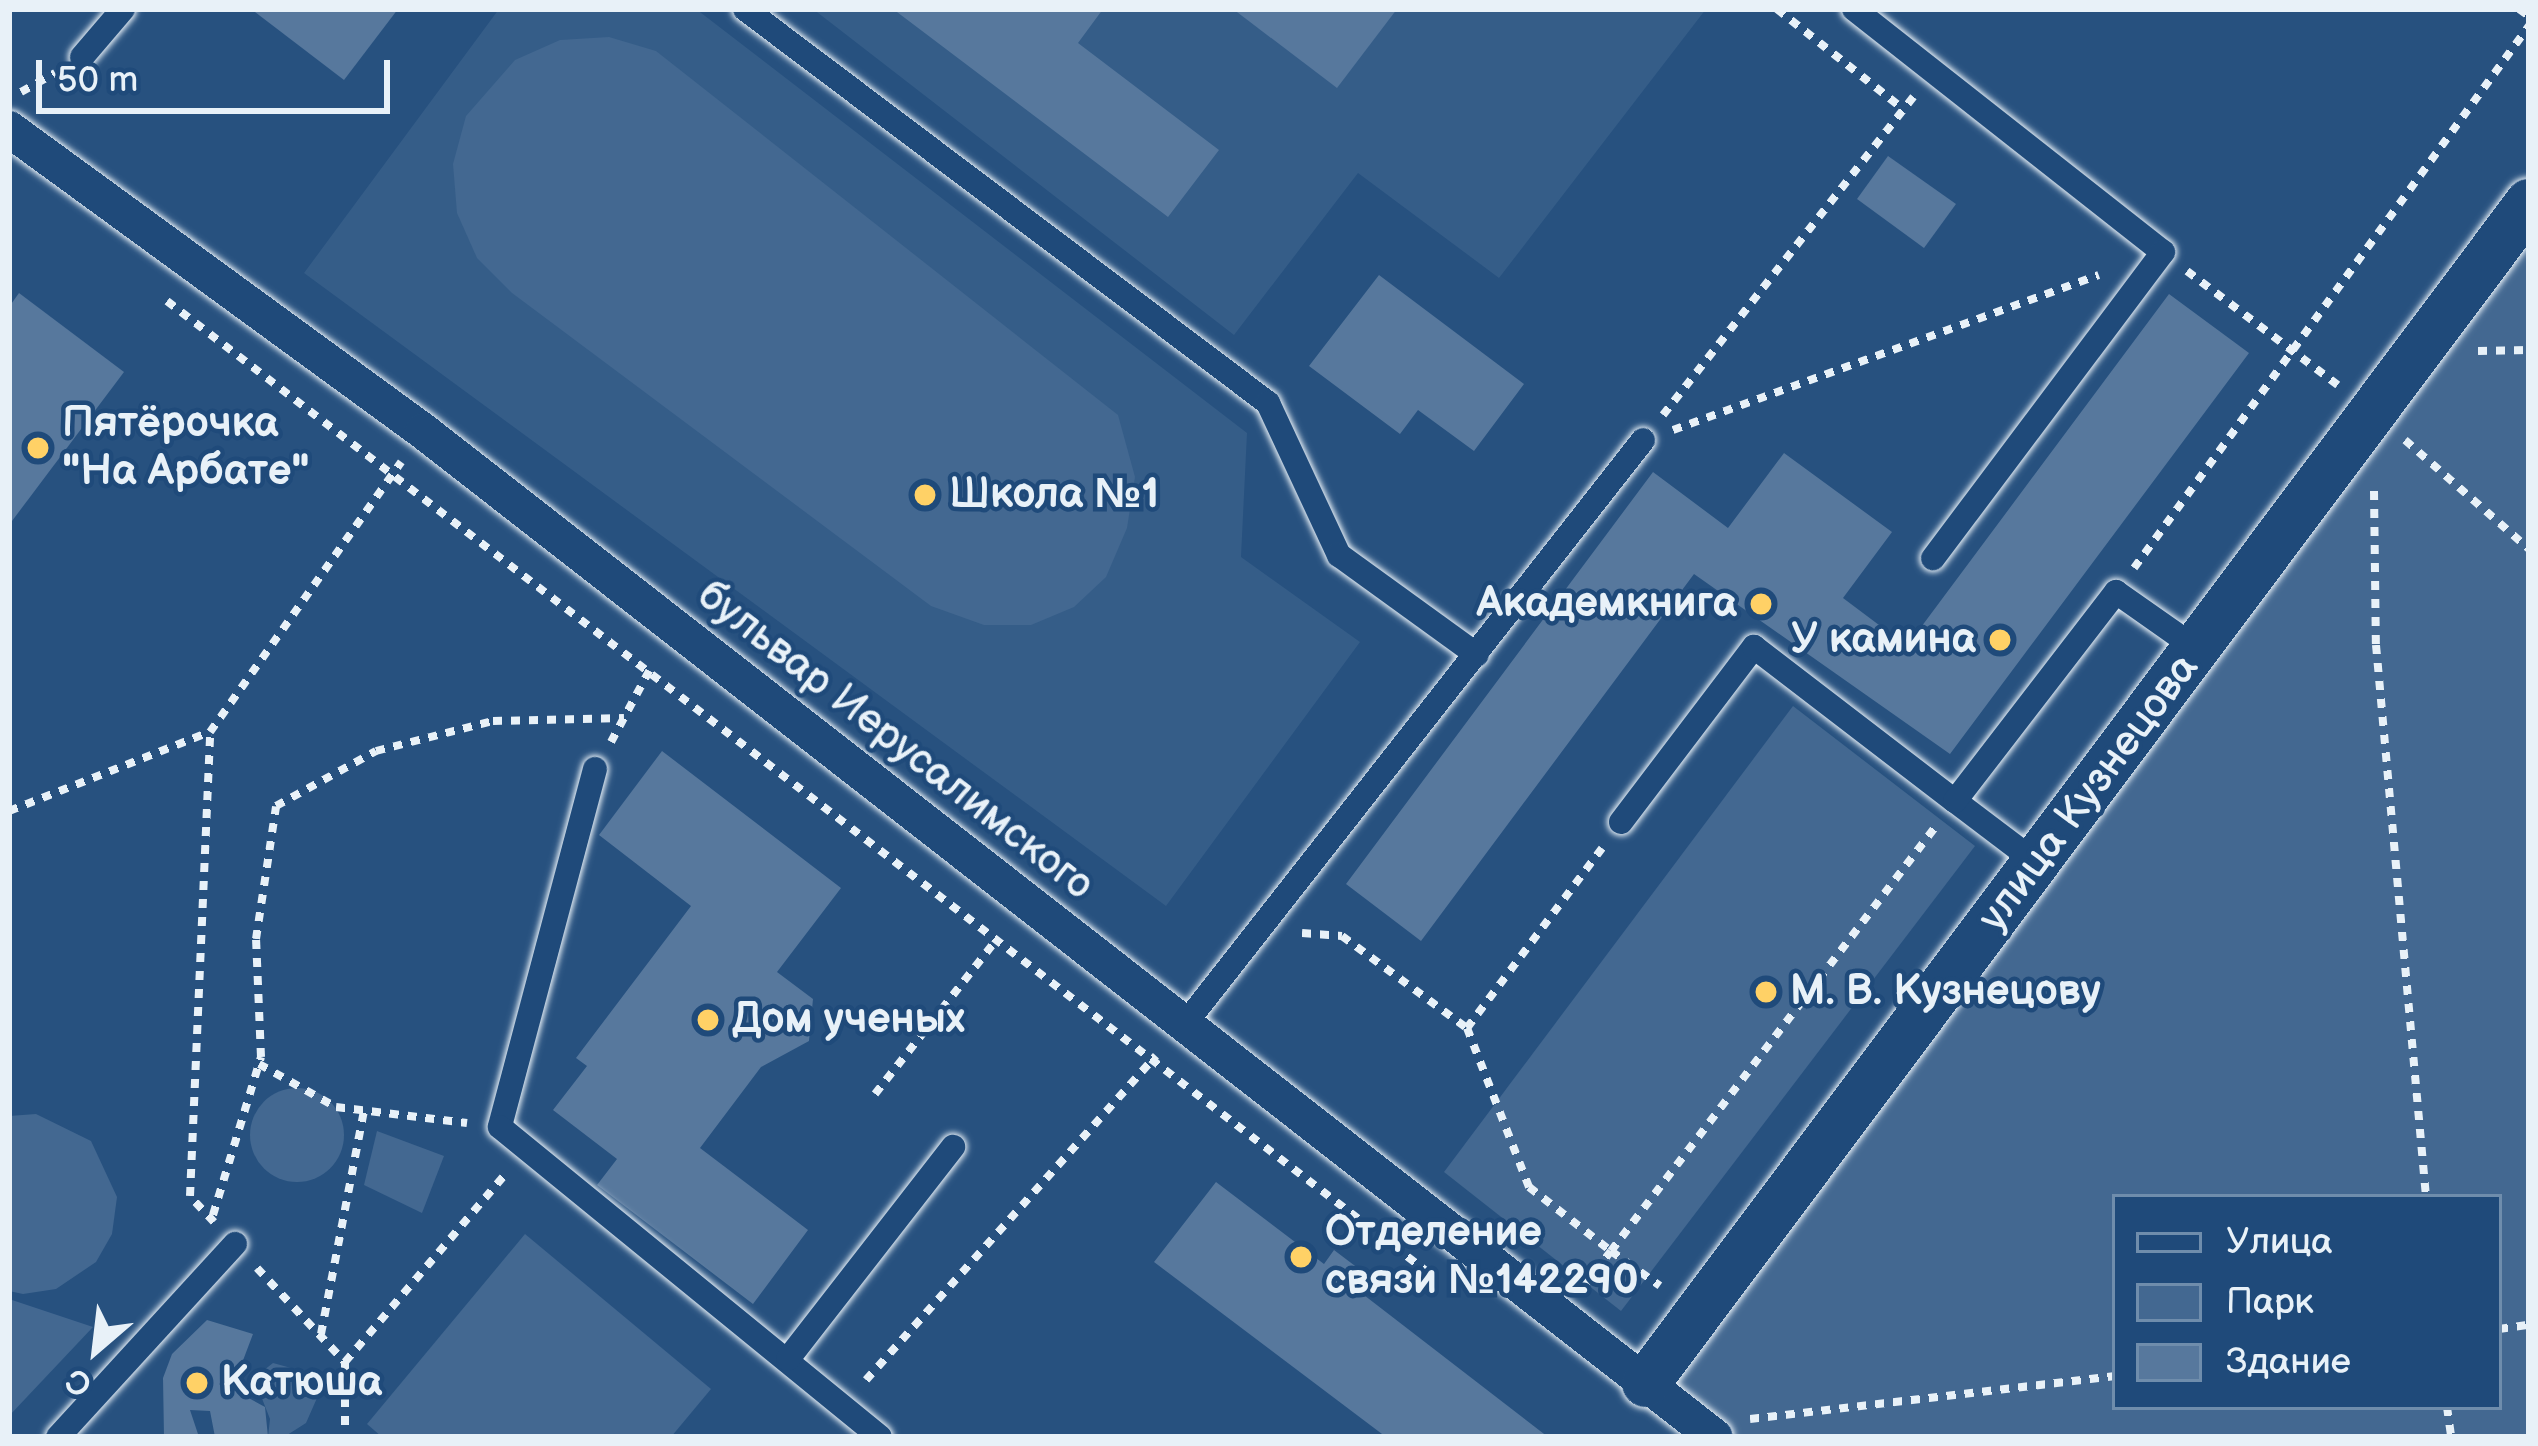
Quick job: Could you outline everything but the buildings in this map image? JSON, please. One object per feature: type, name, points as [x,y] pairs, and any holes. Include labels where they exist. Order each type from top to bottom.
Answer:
[{"type":"street","name":"бульвар Иерусалимского","points":[[9,129],[423,431],[1708,1431]]},
{"type":"street","name":"улица Кузнецова","points":[[1646,1383],[2529,202]]},
{"type":"lane","points":[[82,57],[123,9]]},
{"type":"lane","points":[[746,9],[1268,403],[1339,556],[1477,655]]},
{"type":"lane","points":[[1854,9],[2163,252],[1933,558]]},
{"type":"lane","points":[[1185,1024],[1643,440]]},
{"type":"lane","points":[[1955,801],[2116,592],[2197,649]]},
{"type":"lane","points":[[1621,823],[1754,647],[2037,863]]},
{"type":"lane","points":[[595,769],[500,1127],[880,1437]]},
{"type":"lane","points":[[788,1359],[953,1147]]},
{"type":"lane","points":[[58,1437],[235,1244]]},
{"type":"path","points":[[1777,9],[1904,109]]},
{"type":"path","points":[[2519,9],[2529,16]]},
{"type":"path","points":[[2116,592],[2529,26]]},
{"type":"path","points":[[9,98],[82,57]]},
{"type":"path","points":[[1643,440],[1933,70]]},
{"type":"path","points":[[1643,440],[2163,252],[2373,412],[2529,549]]},
{"type":"path","points":[[155,292],[1454,1292]]},
{"type":"path","points":[[2373,412],[2376,645],[2426,1194]]},
{"type":"path","points":[[345,1362],[190,1196],[210,732],[423,431]]},
{"type":"path","points":[[595,769],[643,684]]},
{"type":"path","points":[[212,1220],[259,1064],[256,939],[275,806],[376,751],[473,726],[624,718]]},
{"type":"path","points":[[9,812],[210,732]]},
{"type":"path","points":[[1611,1251],[1955,801]]},
{"type":"path","points":[[1468,1028],[1621,823]]},
{"type":"path","points":[[1259,930],[1342,936],[1468,1028],[1529,1186],[1698,1313]]},
{"type":"path","points":[[875,1094],[996,940]]},
{"type":"path","points":[[844,1404],[1185,1024]]},
{"type":"path","points":[[259,1064],[336,1107],[500,1127]]},
{"type":"path","points":[[320,1335],[364,1110]]},
{"type":"path","points":[[345,1437],[345,1362],[528,1149]]},
{"type":"path","points":[[1708,1431],[2112,1376]]},
{"type":"shaded area","name":"Школа №1","points":[[499,9],[696,9],[1247,433],[1241,557],[1360,642],[1166,906],[304,273]]},
{"type":"shaded area","points":[[813,9],[1706,9],[1499,278],[1358,173],[1234,335]]},
{"type":"green space","points":[[609,37],[656,51],[1118,415],[1135,477],[1127,528],[1106,577],[1074,607],[1031,625],[984,625],[931,606],[512,293],[477,258],[457,213],[453,164],[466,116],[515,60],[560,40]]},
{"type":"green space","points":[[2529,225],[2529,1437],[1740,1437],[1662,1395]]},
{"type":"green space","points":[[1793,706],[1975,846],[1621,1311],[1444,1172]]},
{"type":"green space","points":[[297,1088],[330,1102],[344,1135],[330,1168],[297,1182],[264,1168],[250,1135],[264,1102]]},
{"type":"green space","points":[[36,1114],[91,1141],[117,1197],[112,1234],[96,1262],[56,1289],[23,1294],[9,1291],[9,1116]]},
{"type":"green space","points":[[377,1131],[444,1156],[422,1213],[364,1185]]},
{"type":"green space","points":[[525,1234],[711,1389],[671,1437],[382,1437],[367,1424]]},
{"type":"green space","points":[[9,1299],[93,1327],[9,1416]]},
{"type":"green space","points":[[273,1363],[302,1371],[317,1398],[306,1423],[284,1437],[268,1437],[270,1419],[254,1378]]},
{"type":"place","name":"Пятёрочка \"На Арбате\"","points":[[38,448]]},
{"type":"place","name":"Школа №1","points":[[925,495]]},
{"type":"place","name":"Академкнига","points":[[1761,604]]},
{"type":"place","name":"У камина","points":[[2000,640]]},
{"type":"place","name":"М. В. Кузнецову","points":[[1766,992]]},
{"type":"place","name":"Дом ученых","points":[[708,1020]]},
{"type":"place","name":"Отделение связи №142290","points":[[1301,1257]]},
{"type":"place","name":"Катюша","points":[[197,1383]]}]
